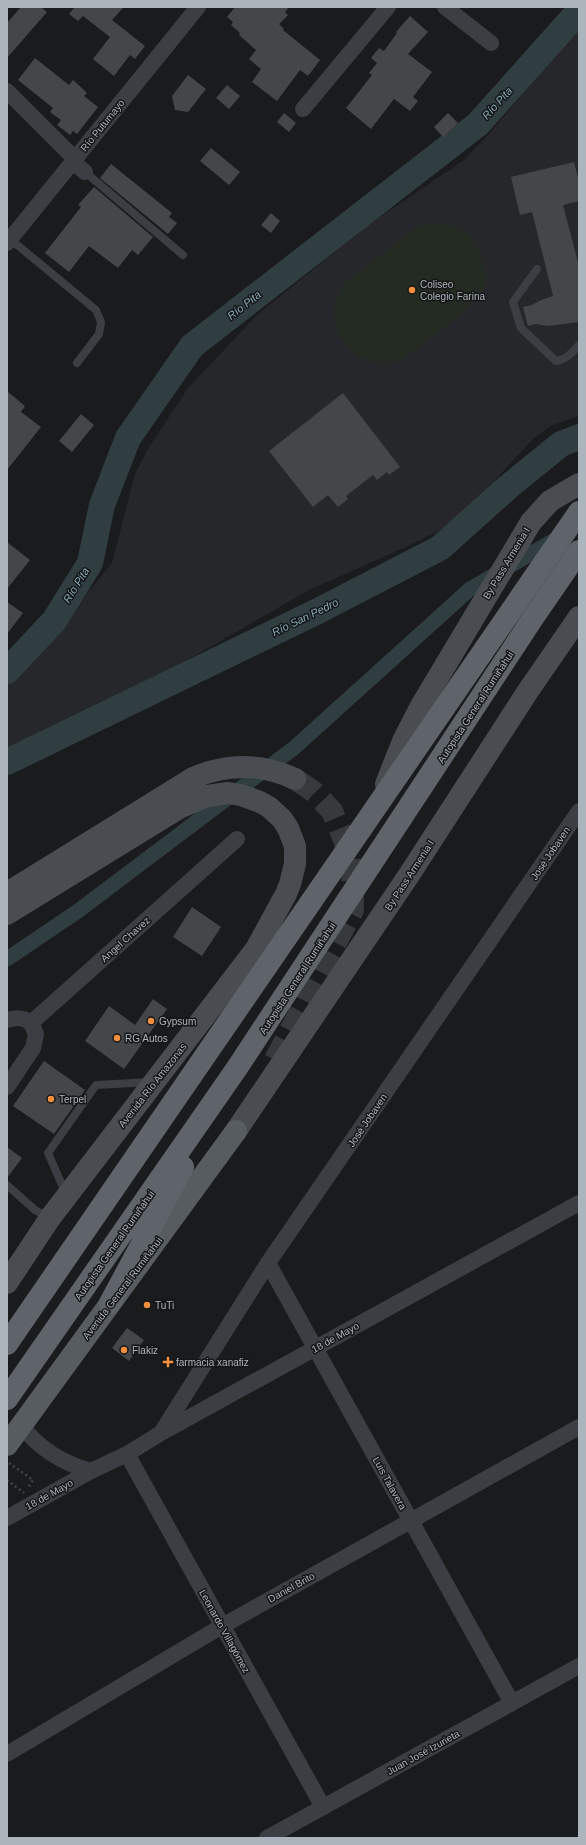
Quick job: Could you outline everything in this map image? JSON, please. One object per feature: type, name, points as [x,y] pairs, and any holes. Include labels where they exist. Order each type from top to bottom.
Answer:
[{"type":"highway","points":[[7,1344],[377,808],[579,512]]},
{"type":"highway","name":"Autopista General Rumiñahui","points":[[7,1399],[237,1068],[533,618],[579,552]]},
{"type":"highway","points":[[110,1303],[237,1068]]},
{"type":"main road","name":"By Pass Armenia I","points":[[377,808],[403,741],[421,706],[514,548],[531,522],[550,501],[579,484]]},
{"type":"main road","name":"By Pass Armenia I","points":[[240,1123],[409,875],[528,691],[579,617]]},
{"type":"main road","points":[[7,893],[194,778],[224,768],[254,767],[274,770],[295,779]]},
{"type":"main road","name":"Avenida Río Amazonas","points":[[7,914],[181,807],[207,796],[228,793],[253,799],[269,807],[282,819],[288,828],[294,846],[294,874],[286,894],[256,949],[50,1218],[7,1283]]},
{"type":"main road","name":"Avenida General Rumiñahui","points":[[7,1445],[110,1303],[147,1255],[240,1123]]},
{"type":"street","name":"Río Putumayo","points":[[9,241],[198,7]]},
{"type":"street","points":[[303,109],[388,7]]},
{"type":"street","points":[[448,8],[491,43]]},
{"type":"street","points":[[7,91],[85,172]]},
{"type":"street","name":"José Jobaven","points":[[161,1433],[268,1263],[579,811]]},
{"type":"street","name":"Angel Chavez","points":[[31,1023],[237,838]]},
{"type":"street","points":[[7,1020],[21,1018],[31,1023],[36,1034],[33,1048],[7,1087]]},
{"type":"street","name":"18 de Mayo","points":[[7,1518],[91,1471],[128,1454],[161,1433],[579,1203]]},
{"type":"street","name":"Luis Talavera","points":[[268,1263],[512,1703]]},
{"type":"street","name":"18 de Mayo","points":[[21,1425],[30,1436],[51,1455],[77,1468],[91,1471]]},
{"type":"street","name":"Daniel Brito","points":[[7,1754],[222,1626],[579,1427]]},
{"type":"street","name":"Leonardo Villagómez","points":[[128,1454],[323,1807]]},
{"type":"street","name":"Juan José Izurieta","points":[[267,1838],[579,1666]]},
{"type":"lane","points":[[85,172],[183,255]]},
{"type":"lane","points":[[9,241],[96,310],[100,322],[98,334],[76,363]]},
{"type":"lane","points":[[537,269],[513,302],[521,328],[556,361],[562,360],[568,356],[579,345]]},
{"type":"lane","points":[[67,1196],[48,1153],[96,1085],[155,1082]]},
{"type":"lane","points":[[7,1186],[35,1210],[50,1218]]},
{"type":"path","points":[[7,1480],[24,1493],[33,1480],[14,1466]]},
{"type":"shaded area","points":[[579,27],[579,416],[550,426],[532,440],[456,522],[408,546],[309,590],[191,658],[7,758],[7,683],[23,671],[112,563],[135,474],[148,449],[188,388],[258,314],[371,223],[464,160],[488,135]]},
{"type":"shaded area","name":"Coliseo Colegio Farina","points":[[437,223],[450,225],[462,230],[475,243],[482,258],[485,274],[484,288],[479,296],[447,326],[401,360],[383,362],[367,360],[354,353],[344,342],[337,329],[335,314],[337,298],[346,282],[417,227],[425,224]]},
{"type":"building","points":[[21,7],[41,7],[47,12],[7,58],[7,23]]},
{"type":"building","points":[[72,7],[124,7],[112,20],[145,46],[135,59],[130,55],[114,76],[93,59],[110,37],[83,16],[78,21],[69,14],[74,8]]},
{"type":"building","points":[[235,7],[289,7],[285,12],[288,15],[279,24],[284,29],[283,30],[320,60],[308,76],[300,70],[277,101],[252,82],[261,69],[249,59],[256,50],[239,35],[240,33],[231,25],[233,22],[227,17]]},
{"type":"building","points":[[410,16],[428,32],[408,54],[432,72],[413,97],[418,101],[410,111],[394,99],[371,129],[346,108],[372,75],[369,73],[377,63],[371,58],[379,48],[384,51],[397,33],[396,32]]},
{"type":"building","points":[[35,58],[69,85],[73,80],[87,93],[84,96],[98,107],[77,134],[73,131],[70,135],[57,125],[61,120],[50,112],[53,108],[18,80]]},
{"type":"building","points":[[188,75],[206,89],[188,112],[175,110],[172,96]]},
{"type":"building","points":[[227,85],[240,96],[229,109],[216,98]]},
{"type":"building","points":[[284,113],[296,123],[289,132],[277,122]]},
{"type":"building","points":[[448,113],[458,123],[443,137],[434,127]]},
{"type":"building","points":[[211,148],[240,172],[229,185],[200,161]]},
{"type":"building","points":[[574,162],[579,182],[579,201],[563,205],[579,266],[579,322],[548,326],[536,324],[528,326],[523,307],[532,305],[553,296],[532,212],[520,215],[511,177]]},
{"type":"building","points":[[111,164],[172,213],[169,217],[177,223],[168,234],[100,178]]},
{"type":"building","points":[[94,187],[153,237],[138,255],[132,250],[118,268],[89,246],[69,272],[45,253],[81,207],[78,205]]},
{"type":"building","points":[[271,213],[280,221],[271,233],[261,225]]},
{"type":"building","points":[[7,391],[25,406],[21,412],[41,427],[7,470]]},
{"type":"building","points":[[343,393],[400,467],[389,475],[387,472],[377,480],[373,475],[346,496],[348,499],[338,507],[328,495],[313,507],[269,451]]},
{"type":"building","points":[[81,414],[94,425],[72,452],[59,441]]},
{"type":"building","points":[[7,542],[30,560],[7,589]]},
{"type":"building","points":[[7,602],[23,613],[7,634]]},
{"type":"building","points":[[192,907],[221,927],[202,956],[173,937]]},
{"type":"building","name":"RG Autos","points":[[153,999],[167,1009],[124,1069],[85,1041],[109,1006],[135,1025]]},
{"type":"building","name":"Terpel","points":[[44,1061],[85,1090],[54,1134],[13,1106]]},
{"type":"building","points":[[7,1147],[22,1158],[7,1178]]},
{"type":"building","points":[[127,1328],[144,1340],[129,1361],[112,1348]]},
{"type":"waterway","name":"Río Pita","points":[[7,671],[54,621],[90,563],[102,505],[128,438],[192,346],[478,124],[579,11]]},
{"type":"waterway","name":"Río San Pedro","points":[[7,762],[316,612],[440,548],[508,487],[561,444],[579,437]]},
{"type":"waterway","points":[[7,959],[78,911],[294,748],[470,589],[558,538]]},
{"type":"tunnel","points":[[275,1060],[353,910],[352,859],[332,811],[314,792],[295,779]]},
{"type":"place","name":"Coliseo Colegio Farina","points":[[412,290]]},
{"type":"place","name":"Gypsum","points":[[151,1021]]},
{"type":"place","name":"RG Autos","points":[[117,1038]]},
{"type":"place","name":"Terpel","points":[[51,1099]]},
{"type":"place","name":"TuTi","points":[[147,1305]]},
{"type":"place","name":"Flakiz","points":[[124,1350]]},
{"type":"place","name":"farmacia xanafiz","points":[[168,1362]]}]
